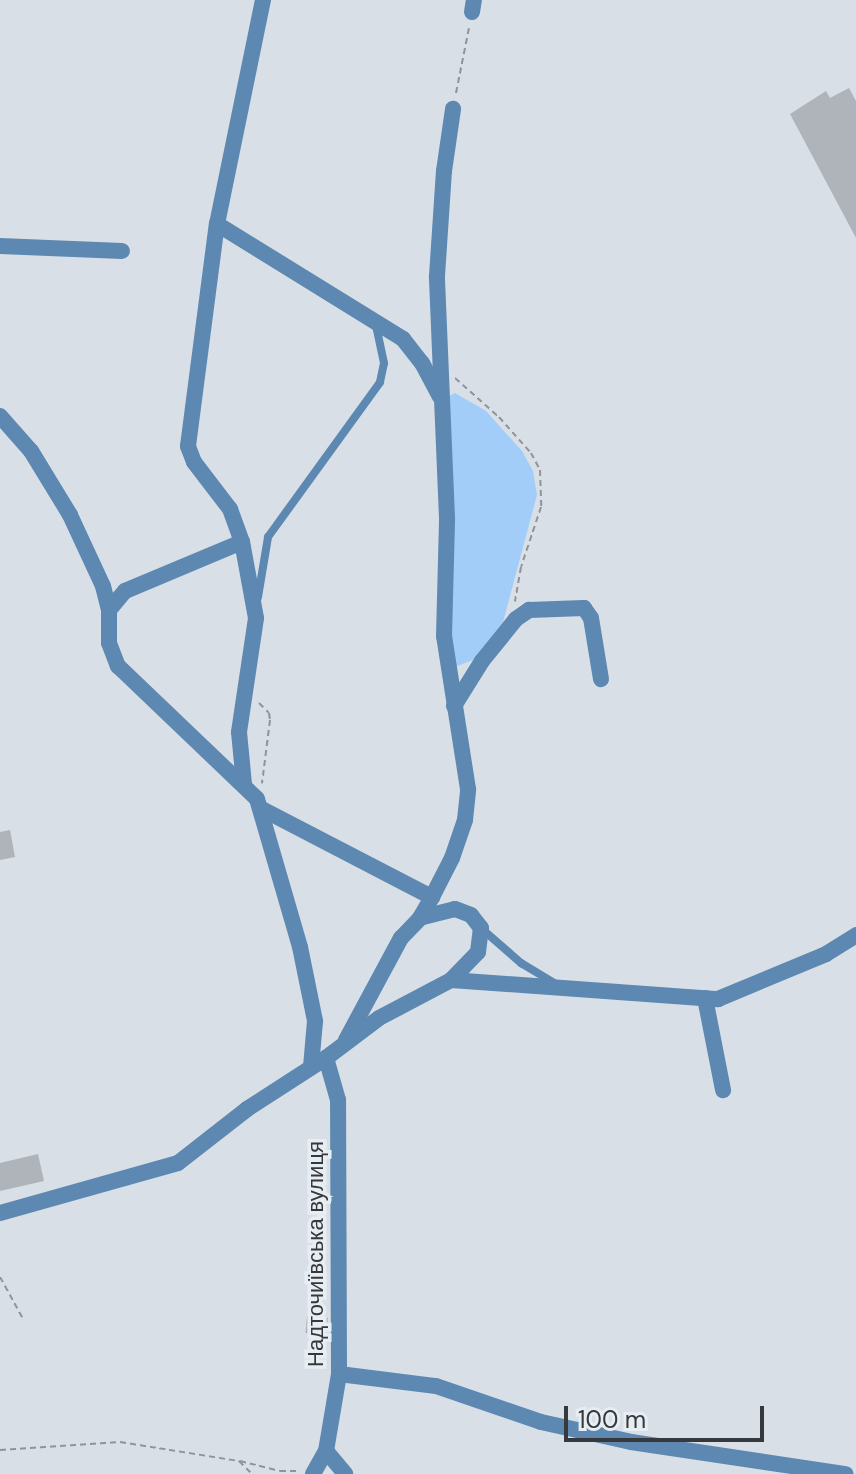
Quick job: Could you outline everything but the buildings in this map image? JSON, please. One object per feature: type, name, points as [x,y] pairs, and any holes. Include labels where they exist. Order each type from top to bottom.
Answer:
[{"type":"street","points":[[244,784],[239,732],[256,618],[242,542],[230,509],[194,462],[188,446],[217,224],[263,0]]},
{"type":"street","points":[[346,1040],[401,938],[420,918],[432,897],[452,858],[465,820],[468,789],[444,636],[447,518],[439,232],[453,109]]},
{"type":"street","points":[[217,224],[403,339],[422,363],[443,402]]},
{"type":"street","points":[[0,246],[122,251]]},
{"type":"street","points":[[0,416],[21,437],[54,486],[103,586],[109,610],[109,643],[118,666],[244,784],[262,808],[300,947],[319,1063]]},
{"type":"street","points":[[109,610],[125,591],[242,542]]},
{"type":"street","points":[[454,706],[482,661],[516,619],[529,610],[584,608],[591,618],[601,679]]},
{"type":"street","points":[[262,808],[432,897]]},
{"type":"street","points":[[0,1213],[178,1163],[204,1146],[247,1109],[319,1063],[346,1040],[379,1018],[451,980],[478,952],[481,928],[471,915],[455,909],[420,918]]},
{"type":"street","points":[[451,980],[718,999],[826,954],[856,935]]},
{"type":"street","points":[[705,998],[723,1090]]},
{"type":"street","name":"Надточиївська вулиця","points":[[319,1063],[338,1100],[339,1374],[319,1463]]},
{"type":"street","points":[[339,1374],[436,1386],[541,1422],[631,1442],[846,1474]]},
{"type":"street","points":[[319,1463],[345,1474]]},
{"type":"lane","points":[[256,618],[268,537],[380,382],[384,363],[383,345],[371,317]]},
{"type":"lane","points":[[481,928],[521,963],[565,988]]},
{"type":"path","points":[[453,109],[473,6]]},
{"type":"path","points":[[441,366],[499,417],[531,453],[540,470],[541,507],[521,567],[514,603],[516,619]]},
{"type":"path","points":[[243,697],[265,707],[269,713],[270,733],[261,786],[262,808]]},
{"type":"path","points":[[0,1277],[22,1317]]},
{"type":"path","points":[[0,1450],[120,1442],[239,1461],[280,1471],[298,1472],[319,1463]]},
{"type":"path","points":[[239,1461],[252,1474]]},
{"type":"shaded area","points":[[455,393],[486,411],[522,451],[533,471],[537,495],[503,622],[473,660],[457,666],[449,662],[447,397]]}]
